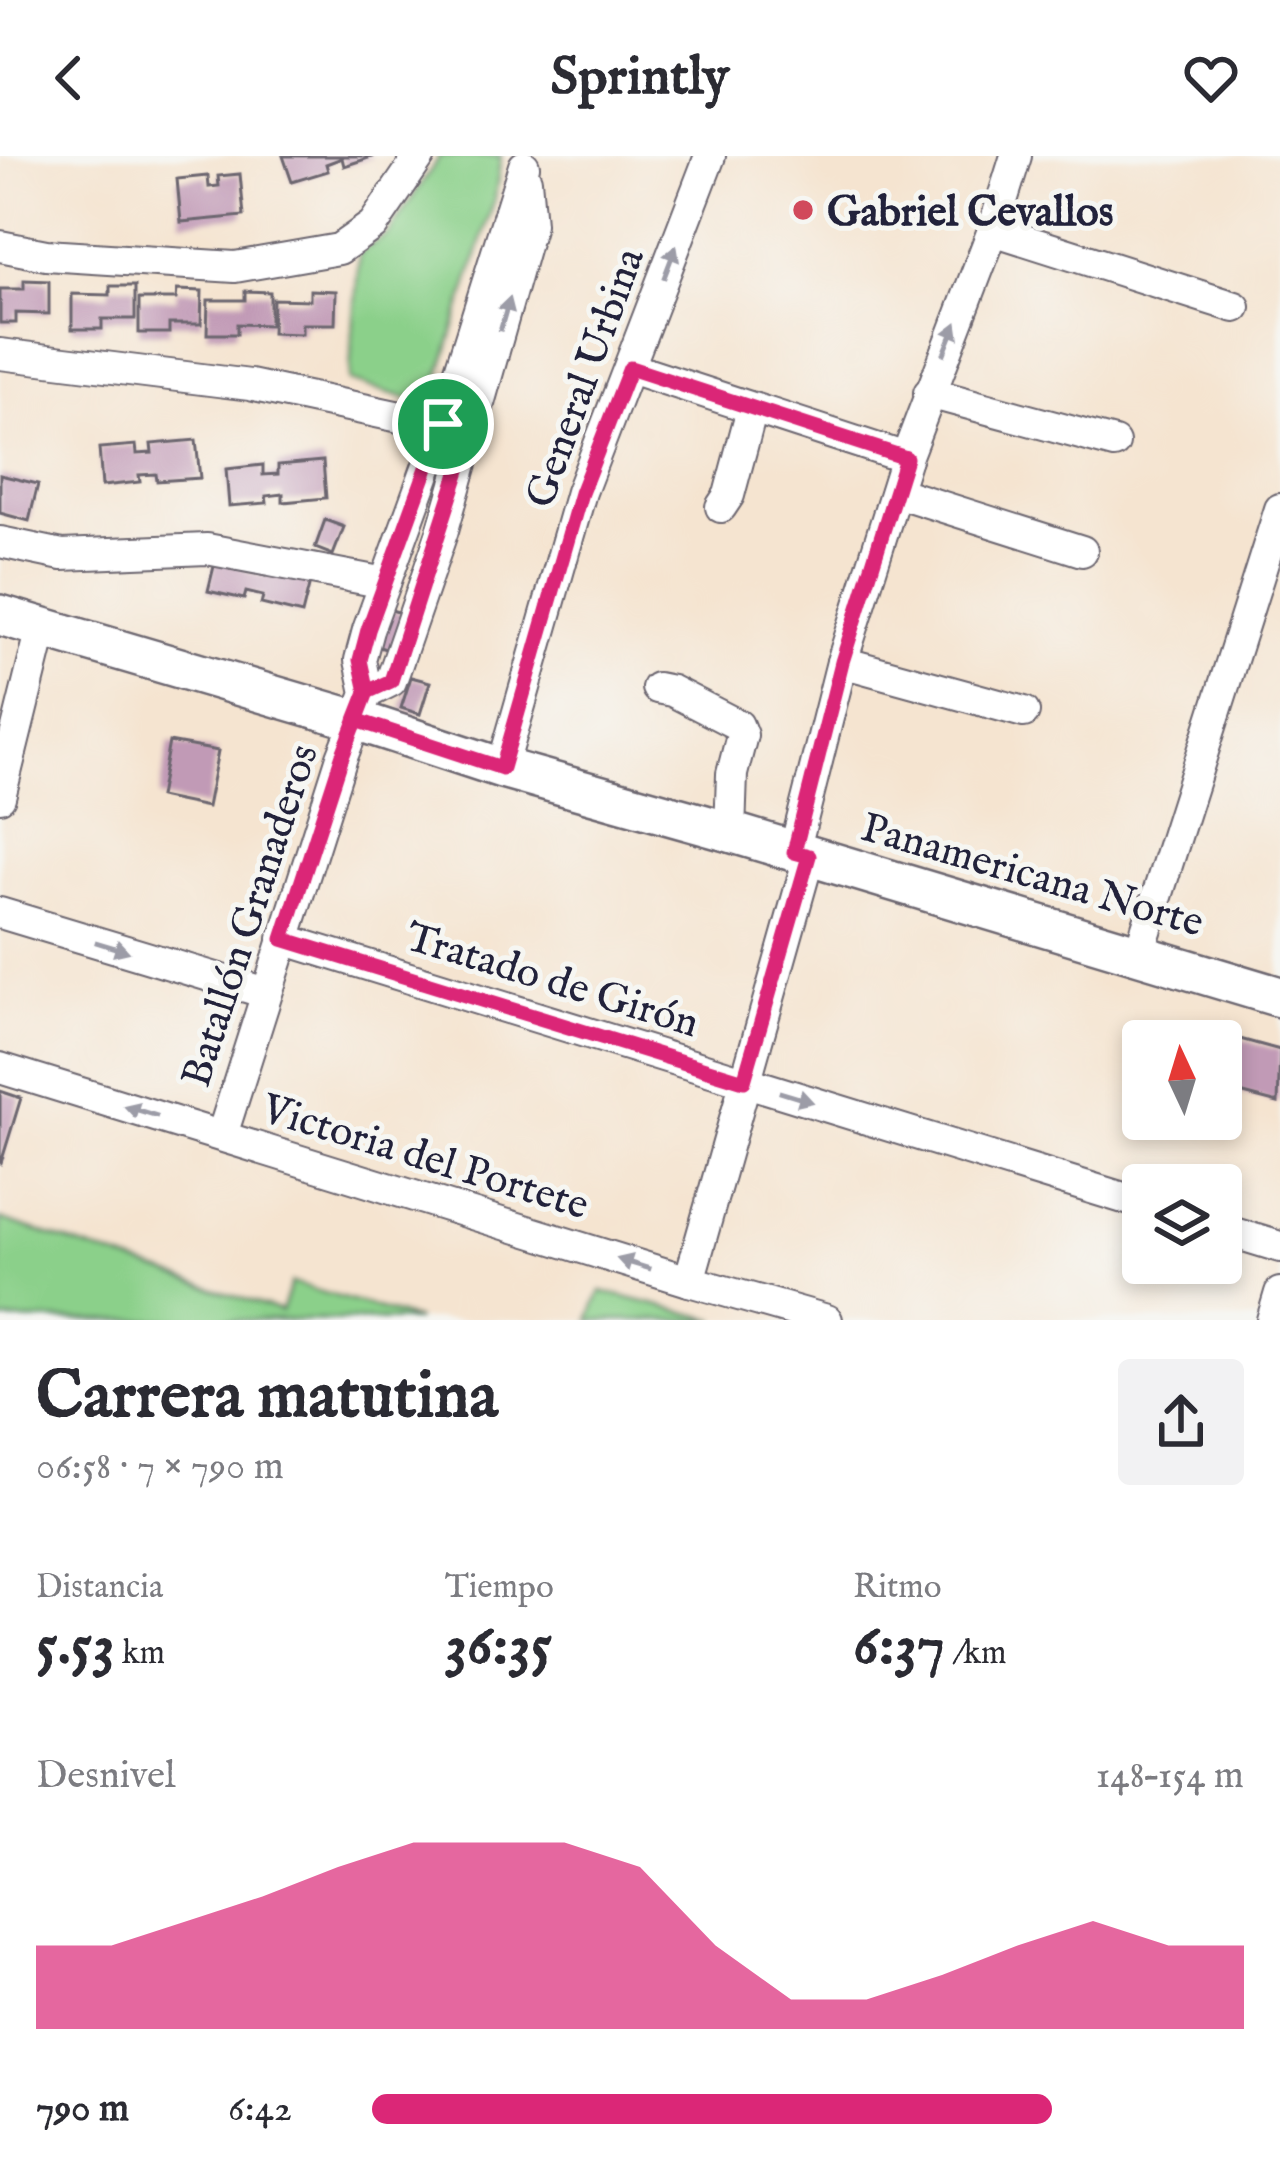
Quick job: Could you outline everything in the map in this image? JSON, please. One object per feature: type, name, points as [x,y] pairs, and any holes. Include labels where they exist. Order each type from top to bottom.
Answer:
[{"type":"main road","name":"Panamericana Norte","points":[[0,615],[361,706],[502,768],[1280,997]]},
{"type":"street","points":[[0,246],[46,255],[235,267],[339,249],[373,225],[420,156]]},
{"type":"street","name":"General Urbina","points":[[502,768],[581,493],[710,156]]},
{"type":"street","points":[[689,1281],[802,854],[842,662],[906,458],[993,230],[1016,156]]},
{"type":"street","points":[[361,706],[391,681],[438,543],[457,428],[525,161]]},
{"type":"street","points":[[993,230],[1234,307]]},
{"type":"street","points":[[0,354],[250,385],[457,428]]},
{"type":"street","points":[[630,368],[906,458]]},
{"type":"street","points":[[929,393],[1114,443]]},
{"type":"street","points":[[721,507],[729,495],[752,409]]},
{"type":"street","points":[[361,706],[360,660],[385,584],[404,530],[457,428]]},
{"type":"street","points":[[896,492],[1082,550]]},
{"type":"street","points":[[1139,953],[1280,509]]},
{"type":"street","points":[[404,530],[438,543]]},
{"type":"street","points":[[0,542],[62,555],[207,549],[385,584]]},
{"type":"street","points":[[0,797],[41,628]]},
{"type":"street","points":[[842,662],[1024,712]]},
{"type":"street","points":[[657,688],[738,725],[742,735],[732,774],[730,832]]},
{"type":"street","name":"Batallón Granaderos","points":[[222,1135],[361,706]]},
{"type":"street","points":[[0,913],[266,993]]},
{"type":"street","name":"Tratado de Girón","points":[[283,939],[1122,1198]]},
{"type":"street","name":"Victoria del Portete","points":[[0,1068],[827,1320]]},
{"type":"street","points":[[1242,1235],[1280,1247]]},
{"type":"street","points":[[1272,1320],[1280,1293]]},
{"type":"green space","points":[[440,156],[501,156],[495,198],[433,397],[413,400],[349,381],[359,253],[388,234]]},
{"type":"green space","points":[[0,1219],[281,1311],[291,1283],[417,1320],[0,1320]]},
{"type":"green space","points":[[601,1291],[717,1320],[589,1320]]},
{"type":"building","points":[[283,156],[372,157],[344,166],[342,158],[326,164],[328,171],[292,182]]},
{"type":"building","points":[[240,174],[244,216],[181,222],[177,179],[208,176],[209,187],[219,186],[218,176]]},
{"type":"building","points":[[24,280],[49,281],[49,314],[16,313],[16,323],[0,323],[0,289],[24,289]]},
{"type":"building","points":[[110,286],[135,286],[135,319],[102,319],[102,329],[72,329],[72,294],[110,295]]},
{"type":"building","points":[[177,290],[202,291],[201,324],[169,324],[169,333],[139,333],[139,299],[176,299]]},
{"type":"building","points":[[310,290],[336,291],[335,324],[302,324],[302,334],[272,333],[273,299],[310,300]]},
{"type":"building","points":[[245,291],[270,292],[270,325],[237,324],[237,334],[207,334],[208,300],[245,300]]},
{"type":"building","points":[[196,440],[200,478],[157,481],[156,474],[139,475],[140,482],[102,486],[99,448],[136,445],[137,454],[152,453],[151,444]]},
{"type":"building","points":[[323,461],[326,498],[283,502],[283,494],[266,496],[267,503],[229,506],[226,469],[263,465],[263,475],[278,474],[278,465]]},
{"type":"building","points":[[0,475],[38,484],[29,521],[0,513]]},
{"type":"building","points":[[325,520],[344,527],[333,555],[315,548]]},
{"type":"building","points":[[217,554],[265,576],[267,567],[311,578],[302,614],[261,604],[263,596],[246,592],[244,599],[208,591]]},
{"type":"building","points":[[385,608],[404,614],[392,651],[373,645]]},
{"type":"building","points":[[411,677],[430,682],[420,714],[401,708]]},
{"type":"building","points":[[169,742],[218,751],[207,807],[159,797]]},
{"type":"building","points":[[1242,1040],[1280,1050],[1278,1103],[1242,1094]]},
{"type":"building","points":[[0,1091],[21,1098],[1,1163],[0,1162]]},
{"type":"place","name":"Gabriel Cevallos","points":[[803,210]]},
{"type":"route","points":[[443,424],[368,630],[360,660],[367,692],[356,720],[342,757],[283,939],[744,1081],[809,856],[794,852],[842,662],[906,458],[630,368],[581,493],[502,768],[356,720],[367,692],[391,681],[471,433],[443,424]]}]
